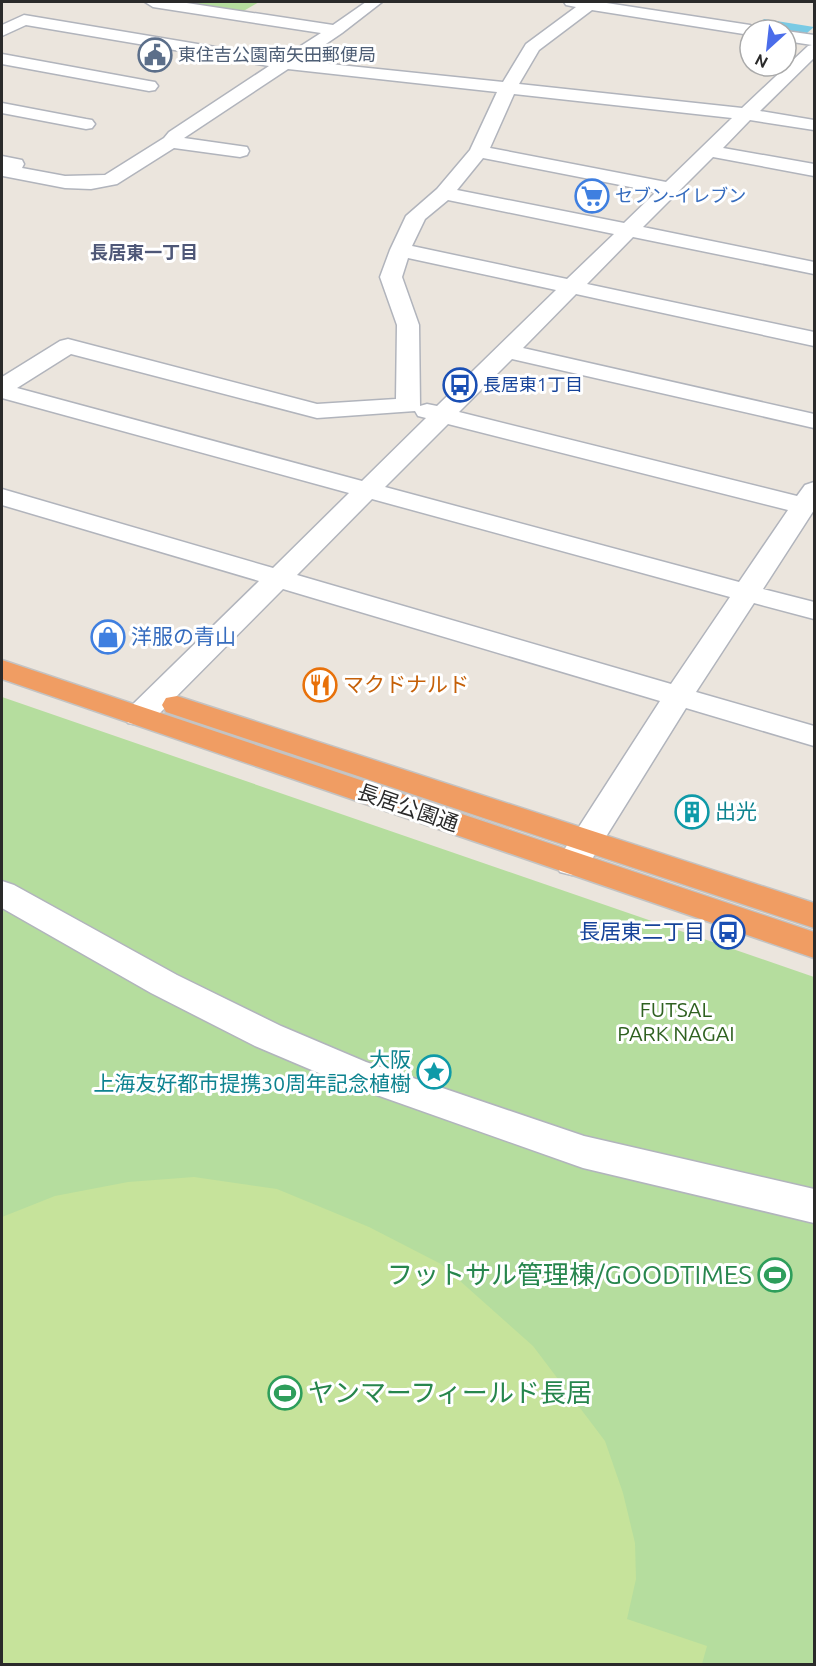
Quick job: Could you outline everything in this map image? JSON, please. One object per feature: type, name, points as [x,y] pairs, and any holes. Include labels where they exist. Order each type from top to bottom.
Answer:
[{"type":"highway","name":"長居公園通","points":[[2,646],[148,707]]},
{"type":"highway","name":"長居公園通","points":[[2,669],[148,707],[580,852],[814,945]]},
{"type":"highway","name":"長居公園通","points":[[580,852],[814,916]]},
{"type":"street","points":[[153,2],[336,30]]},
{"type":"street","points":[[8,163],[10,172],[65,182],[91,183],[110,180],[171,142],[175,136],[375,2]]},
{"type":"street","points":[[408,406],[408,325],[392,277],[400,250],[416,216],[444,193],[479,152],[508,88],[532,47],[584,2],[738,28]]},
{"type":"street","points":[[2,31],[52,6]]},
{"type":"street","points":[[2,16],[285,64],[746,114],[814,124]]},
{"type":"street","points":[[798,38],[814,40]]},
{"type":"street","points":[[148,707],[746,114],[797,75],[814,49]]},
{"type":"street","points":[[2,59],[148,86]]},
{"type":"street","points":[[2,108],[86,124]]},
{"type":"street","points":[[171,142],[240,150]]},
{"type":"street","points":[[710,151],[814,170]]},
{"type":"street","points":[[479,152],[672,189]]},
{"type":"street","points":[[444,193],[814,268]]},
{"type":"street","points":[[400,250],[814,339]]},
{"type":"street","points":[[2,389],[68,346],[317,411],[408,406],[443,416],[809,498],[679,695],[580,852]]},
{"type":"street","points":[[508,351],[814,421]]},
{"type":"street","points":[[2,389],[814,611]]},
{"type":"street","points":[[2,497],[814,736]]},
{"type":"street","points":[[2,893],[164,984],[268,1036],[353,1072],[583,1152],[814,1206]]},
{"type":"green space","points":[[185,2],[259,2],[240,13],[181,4]]},
{"type":"green space","name":"FUTSAL PARK NAGAI","points":[[2,697],[814,977],[814,1664],[2,1664]]},
{"type":"green space","name":"ヤンマーフィールド長居","points":[[194,1177],[277,1189],[369,1227],[441,1264],[533,1346],[605,1441],[623,1493],[635,1543],[636,1579],[627,1619],[707,1646],[702,1664],[2,1664],[2,1217],[55,1196],[128,1182]]},
{"type":"water","points":[[798,24],[814,27],[807,33],[798,32]]},
{"type":"place","name":"東住吉公園南矢田郵便局","points":[[155,55]]},
{"type":"place","name":"セブン-イレブン","points":[[592,196]]},
{"type":"place","name":"長居東1丁目","points":[[460,385]]},
{"type":"place","name":"洋服の青山","points":[[108,637]]},
{"type":"place","name":"マクドナルド","points":[[320,685]]},
{"type":"place","name":"出光","points":[[692,812]]},
{"type":"place","name":"長居東二丁目","points":[[728,932]]},
{"type":"place","name":"大阪 上海友好都市提携30周年記念植樹","points":[[434,1072]]},
{"type":"place","name":"フットサル管理棟/GOODTIMES","points":[[775,1275]]},
{"type":"place","name":"ヤンマーフィールド長居","points":[[285,1393]]},
{"type":"district","name":"長居東一丁目","points":[[144,253]]}]
